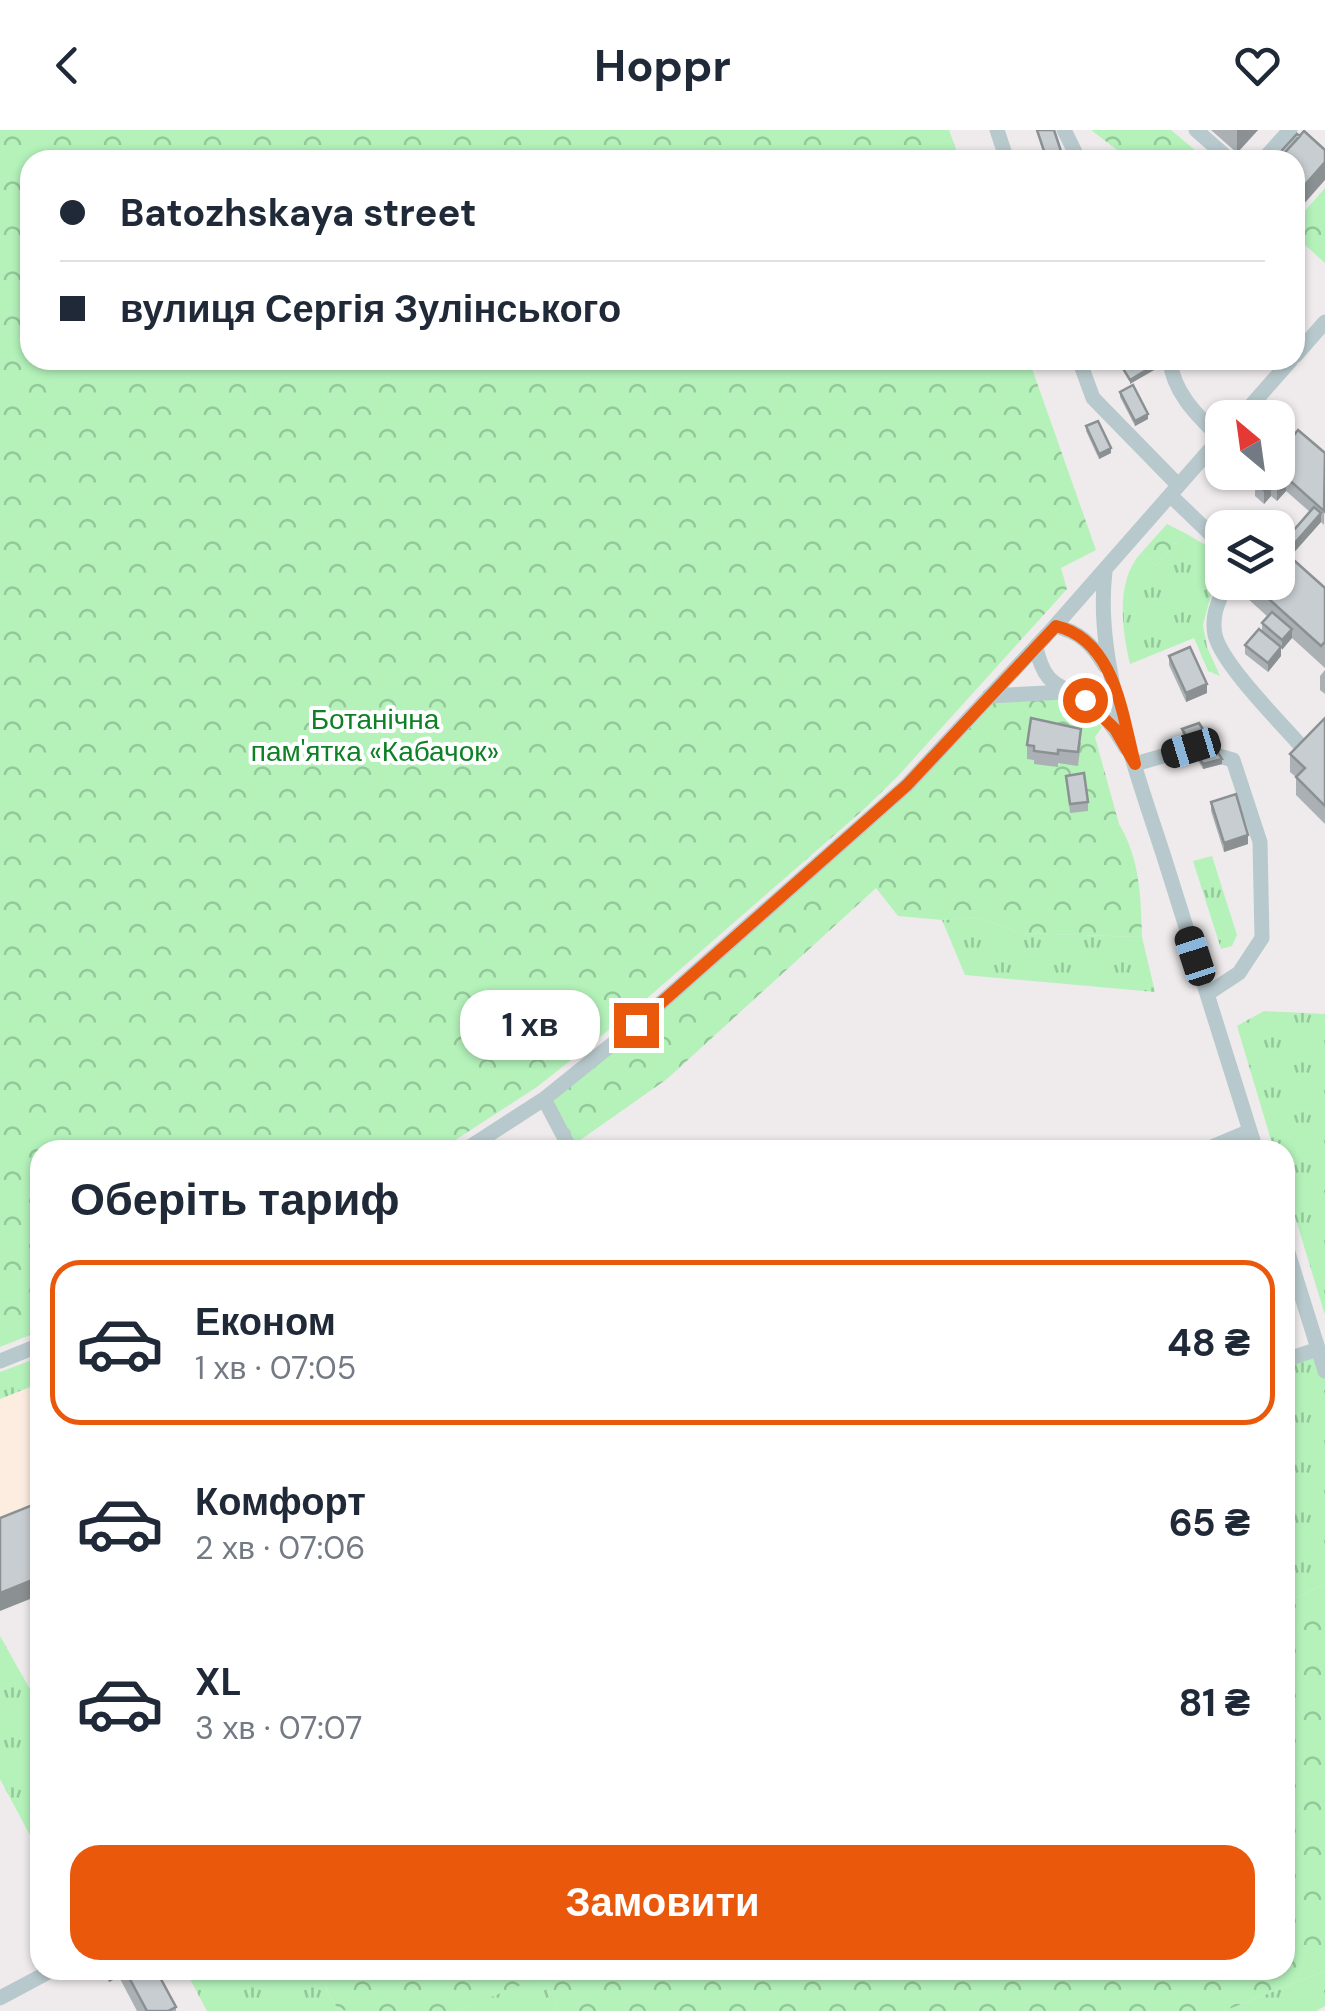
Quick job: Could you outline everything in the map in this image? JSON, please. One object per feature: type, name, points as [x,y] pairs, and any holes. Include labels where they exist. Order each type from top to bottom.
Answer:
[{"type":"street","points":[[1196,130],[1219,150]]},
{"type":"street","points":[[1272,150],[1290,130]]},
{"type":"street","points":[[1298,130],[1312,142]]},
{"type":"street","points":[[1305,344],[1325,322]]},
{"type":"street","points":[[1083,370],[1093,398],[1205,526]]},
{"type":"street","points":[[1173,370],[1178,388],[1205,421]]},
{"type":"street","points":[[1256,400],[1282,370]]},
{"type":"street","points":[[481,1140],[544,1099],[636,1025],[871,818],[1036,648],[1205,455]]},
{"type":"street","points":[[1104,572],[1101,602],[1110,674],[1253,1140]]},
{"type":"street","points":[[1219,600],[1214,611],[1215,636],[1239,674],[1300,746]]},
{"type":"street","points":[[1056,626],[1075,631],[1089,643],[1110,674]]},
{"type":"street","points":[[1036,648],[1048,678],[1064,692],[1101,712],[1135,764]]},
{"type":"street","points":[[989,696],[1064,692]]},
{"type":"street","points":[[1135,764],[1191,748],[1234,760],[1260,842],[1262,938],[1238,972],[1207,994]]},
{"type":"street","points":[[544,1099],[565,1140]]},
{"type":"street","points":[[1229,1140],[1250,1131]]},
{"type":"street","points":[[1295,1276],[1325,1371]]},
{"type":"street","points":[[0,1360],[30,1349]]},
{"type":"street","points":[[1295,1357],[1318,1349]]},
{"type":"street","points":[[0,1998],[34,1980]]},
{"type":"shaded area","points":[[30,1387],[30,1516],[0,1528],[0,1399]]},
{"type":"green space","name":"Ботанічна пам'ятка «Кабачок»","points":[[0,130],[949,130],[956,150],[20,150],[20,370],[1033,370],[1096,550],[1061,568],[1067,589],[863,810],[629,1014],[537,1087],[455,1140],[30,1140],[30,1335],[0,1347]]},
{"type":"green space","points":[[1091,130],[1171,130],[1195,150],[1117,150]]},
{"type":"green space","points":[[1325,188],[1325,263],[1305,245],[1305,211]]},
{"type":"green space","points":[[1167,524],[1185,533],[1156,566],[1141,553]]},
{"type":"green space","points":[[1185,533],[1205,545],[1205,600],[1210,600],[1203,625],[1207,647],[1220,676],[1208,671],[1194,638],[1130,664],[1123,621],[1127,577],[1141,553],[1156,566]]},
{"type":"green space","points":[[1065,692],[1102,727],[1095,737],[1119,824],[1135,865],[1142,937],[1020,933],[977,917],[942,920],[898,916],[876,888],[667,1079],[580,1140],[574,1140],[563,1119],[544,1099],[871,818],[989,696]]},
{"type":"green space","points":[[1212,856],[1237,935],[1232,946],[1221,949],[1193,861]]},
{"type":"green space","points":[[977,917],[1020,933],[1142,937],[1155,992],[965,975],[942,920]]},
{"type":"green space","points":[[1264,1011],[1325,1014],[1325,1315],[1295,1217],[1295,1140],[1271,1140],[1237,1026]]},
{"type":"green space","points":[[1318,1349],[1325,1371],[1325,1584],[1295,1598],[1295,1357]]},
{"type":"green space","points":[[30,1361],[30,1387],[0,1399],[0,1372]]},
{"type":"green space","points":[[1325,1584],[1325,1971],[1224,2011],[559,2011],[543,1980],[1295,1980],[1295,1598]]},
{"type":"green space","points":[[0,1636],[30,1689],[30,1835],[0,1779]]},
{"type":"green space","points":[[1325,1971],[1325,2006],[1316,2011],[1224,2011]]},
{"type":"green space","points":[[190,1980],[322,1980],[337,2008],[347,2011],[207,2011]]},
{"type":"green space","points":[[322,1980],[534,1980],[456,2011],[337,2008]]},
{"type":"green space","points":[[531,1980],[543,1980],[559,2011],[456,2011]]},
{"type":"building","points":[[1037,130],[1054,130],[1061,150],[1044,150]]},
{"type":"building","points":[[1304,131],[1325,150],[1325,162],[1305,185],[1305,150],[1287,150]]},
{"type":"building","points":[[1297,134],[1300,136],[1287,150],[1282,150]]},
{"type":"building","points":[[1124,370],[1146,370],[1130,380]]},
{"type":"building","points":[[1133,385],[1148,414],[1135,421],[1120,392]]},
{"type":"building","points":[[1098,421],[1111,448],[1099,454],[1086,426]]},
{"type":"building","points":[[1298,430],[1325,453],[1324,511],[1295,485]]},
{"type":"building","points":[[1314,507],[1321,513],[1295,543],[1295,529]]},
{"type":"building","points":[[1295,561],[1325,588],[1325,642],[1321,646],[1270,600],[1295,600]]},
{"type":"building","points":[[1272,612],[1292,629],[1282,640],[1262,623]]},
{"type":"building","points":[[1259,629],[1281,647],[1268,663],[1245,645]]},
{"type":"building","points":[[1190,647],[1207,684],[1186,693],[1169,656]]},
{"type":"building","points":[[1031,718],[1081,729],[1078,752],[1034,751],[1034,746],[1027,745]]},
{"type":"building","points":[[1325,718],[1325,806],[1296,777],[1305,768],[1290,754]]},
{"type":"building","points":[[1199,723],[1222,759],[1203,764],[1182,729]]},
{"type":"building","points":[[1084,773],[1088,802],[1070,804],[1066,776]]},
{"type":"building","points":[[1236,794],[1248,835],[1224,843],[1211,802]]},
{"type":"building","points":[[30,1506],[30,1581],[0,1593],[0,1518]]},
{"type":"building","points":[[130,1980],[161,1980],[176,2007],[147,2011]]},
{"type":"route","points":[[636,1025],[907,785],[1056,626],[1075,631],[1100,656],[1110,674],[1135,764],[1115,729],[1085,700]]}]
